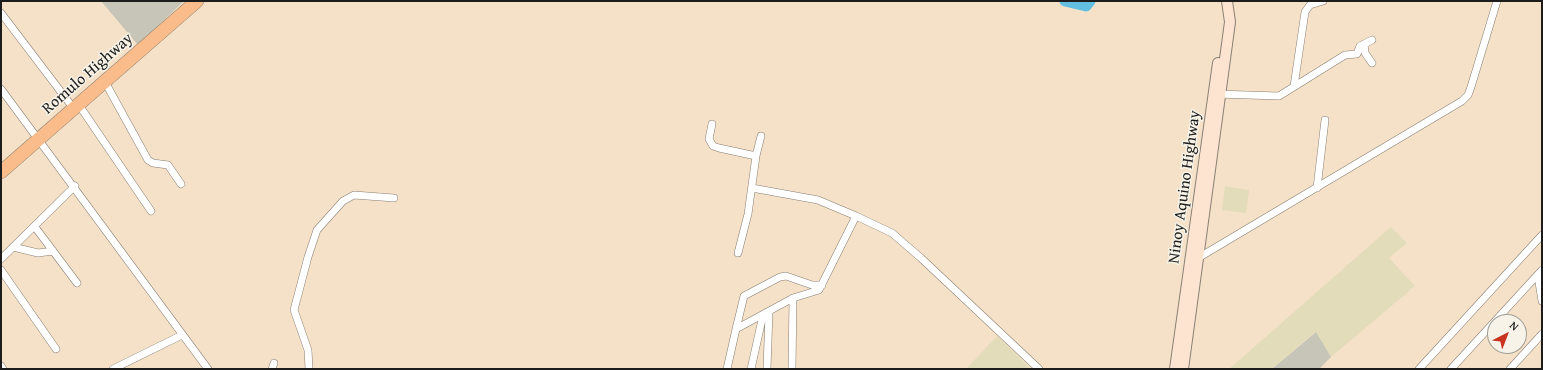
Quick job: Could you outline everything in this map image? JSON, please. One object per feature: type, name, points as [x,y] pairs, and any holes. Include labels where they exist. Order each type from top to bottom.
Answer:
[{"type":"highway","name":"Romulo Highway","points":[[1,172],[77,107],[196,1]]},
{"type":"main road","name":"Ninoy Aquino Highway","points":[[1175,369],[1198,228],[1217,94],[1223,20],[1227,4]]},
{"type":"main road","name":"Ninoy Aquino Highway","points":[[1183,369],[1192,269],[1198,258],[1198,228]]},
{"type":"street","points":[[1198,258],[1462,101],[1468,95],[1471,87],[1497,1]]},
{"type":"street","points":[[1294,86],[1305,12],[1310,5],[1320,2]]},
{"type":"street","points":[[1,13],[77,107],[151,210]]},
{"type":"street","points":[[1217,94],[1279,96],[1312,77],[1345,55],[1357,54],[1360,46],[1372,40]]},
{"type":"street","points":[[1364,44],[1365,54],[1372,63]]},
{"type":"street","points":[[104,82],[148,160],[168,166],[181,184]]},
{"type":"street","points":[[2,91],[75,186],[208,369]]},
{"type":"street","points":[[1317,188],[1325,120]]},
{"type":"street","points":[[712,124],[709,139],[713,146],[756,156]]},
{"type":"street","points":[[738,253],[761,136]]},
{"type":"street","points":[[1,259],[75,186]]},
{"type":"street","points":[[752,188],[818,200],[892,233],[921,258],[1039,369]]},
{"type":"street","points":[[309,369],[308,350],[294,310],[317,230],[343,201],[354,195],[394,198]]},
{"type":"street","points":[[736,329],[793,298],[802,294],[817,292],[856,216]]},
{"type":"street","points":[[35,227],[77,282]]},
{"type":"street","points":[[1419,369],[1542,235]]},
{"type":"street","points":[[13,248],[38,253],[53,251]]},
{"type":"street","points":[[1,270],[56,349]]},
{"type":"street","points":[[1540,273],[1542,301]]},
{"type":"street","points":[[1451,369],[1477,338],[1540,273]]},
{"type":"street","points":[[727,369],[742,300],[746,295],[782,276],[806,283],[822,284]]},
{"type":"street","points":[[802,294],[806,283]]},
{"type":"street","points":[[792,369],[793,298]]},
{"type":"street","points":[[751,369],[766,314]]},
{"type":"street","points":[[766,314],[767,369]]},
{"type":"street","points":[[1510,369],[1542,334]]},
{"type":"street","points":[[113,369],[182,335]]},
{"type":"shaded area","points":[[101,1],[184,1],[138,45]]},
{"type":"shaded area","points":[[1225,186],[1249,190],[1246,213],[1222,210]]},
{"type":"shaded area","points":[[1391,227],[1407,243],[1389,258],[1415,286],[1331,357],[1315,332],[1272,369],[1229,369]]},
{"type":"shaded area","points":[[1316,332],[1331,357],[1319,369],[1272,369]]},
{"type":"shaded area","points":[[997,336],[1031,369],[966,369]]},
{"type":"waterway","points":[[1065,1],[1086,6],[1090,1]]}]
